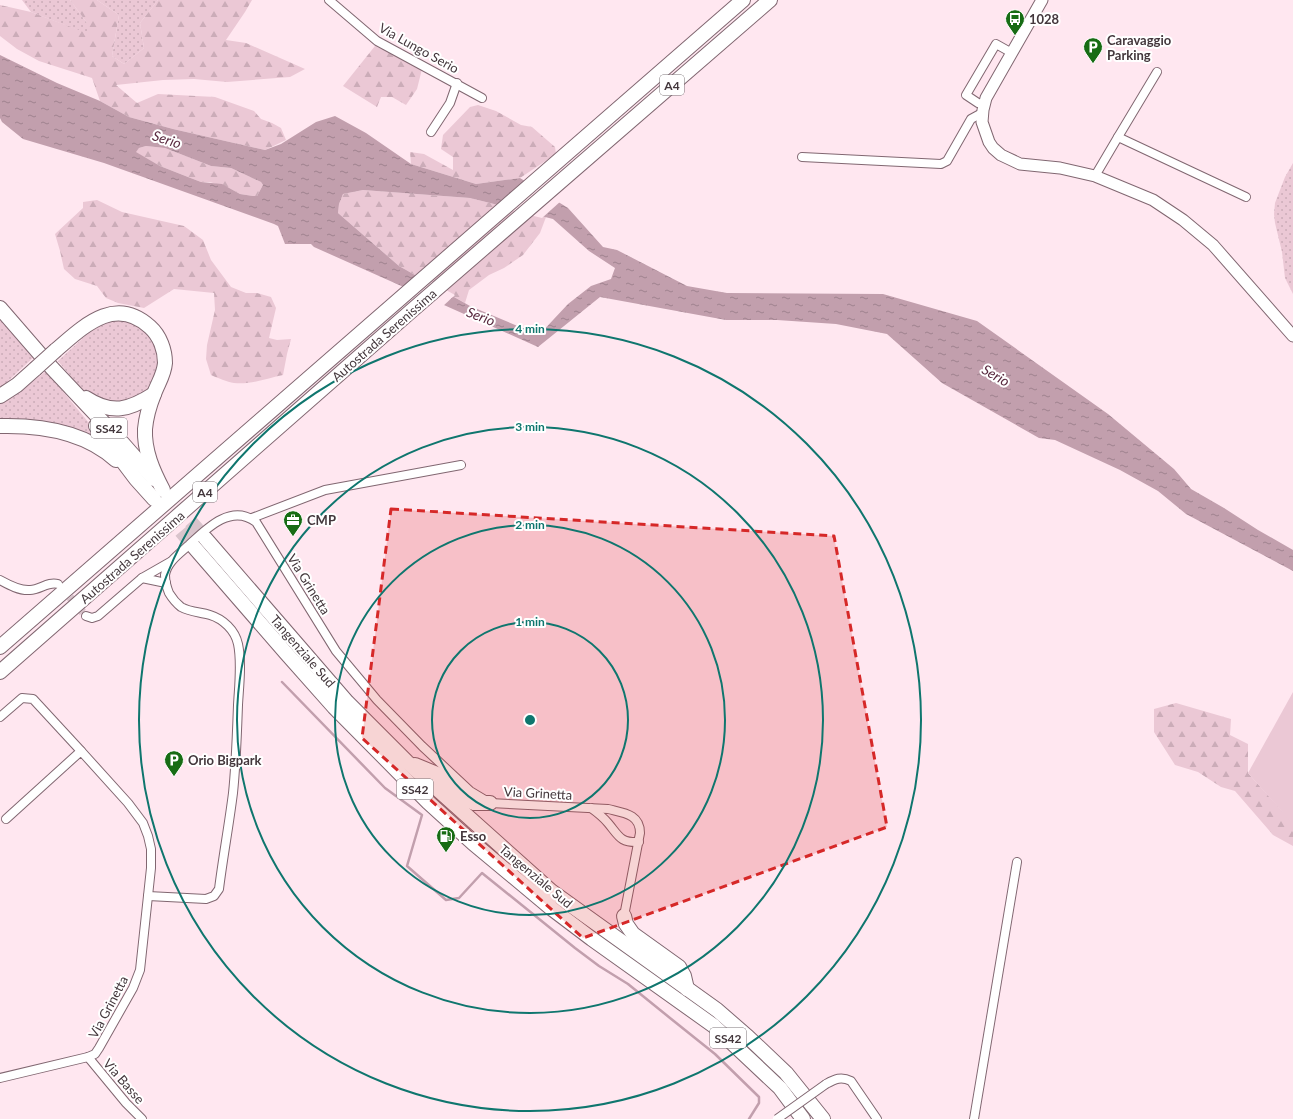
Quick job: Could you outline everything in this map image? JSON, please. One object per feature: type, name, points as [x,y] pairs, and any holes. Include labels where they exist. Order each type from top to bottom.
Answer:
[{"type":"highway","name":"Autostrada Serenissima","points":[[0,647],[743,0]]},
{"type":"highway","name":"Autostrada Serenissima","points":[[0,672],[410,312],[770,0]]},
{"type":"highway","name":"SS42","points":[[0,308],[52,368],[117,437],[159,494]]},
{"type":"highway","points":[[0,396],[16,385],[56,350],[94,320],[106,315],[117,313],[137,318],[153,330],[160,341],[164,352],[164,371],[154,394],[146,421],[145,440],[159,494]]},
{"type":"highway","name":"SS42","points":[[52,368],[136,479],[159,494]]},
{"type":"highway","points":[[52,368],[86,398],[106,408],[118,409],[131,406],[154,394]]},
{"type":"highway","points":[[0,426],[18,425],[47,428],[81,438],[111,456],[136,479]]},
{"type":"highway","name":"Tangenziale Sud","points":[[803,1119],[780,1088],[714,1026],[551,908],[473,843],[428,802],[329,701],[286,653],[199,543],[347,702],[406,762],[551,891],[717,1010],[786,1073],[823,1119]]},
{"type":"highway","points":[[406,762],[437,774],[467,800],[474,803],[490,803]]},
{"type":"highway","points":[[624,916],[626,924],[633,934],[679,967],[684,976],[687,989]]},
{"type":"highway","points":[[780,1088],[782,1100],[792,1119]]},
{"type":"street","name":"Via Lungo Serio","points":[[329,0],[377,40],[482,98]]},
{"type":"street","points":[[1042,0],[986,98],[982,122],[989,142],[997,152],[1020,164],[1060,168],[1095,176],[1153,200],[1183,220],[1214,245],[1293,336]]},
{"type":"street","points":[[983,109],[978,103],[966,95],[996,44],[1012,53]]},
{"type":"street","points":[[1095,176],[1157,72]]},
{"type":"street","points":[[431,132],[450,103],[457,83]]},
{"type":"street","points":[[802,157],[941,164],[948,160],[971,119],[983,109]]},
{"type":"street","points":[[1118,137],[1246,197]]},
{"type":"street","points":[[86,616],[92,618],[98,616],[142,578],[170,562],[213,524],[223,518],[236,515],[252,518],[325,490],[461,465]]},
{"type":"street","name":"Via Grinetta","points":[[252,518],[256,522],[336,651],[377,700],[422,746],[470,791],[490,803],[608,809],[632,816],[640,827],[639,842],[624,916]]},
{"type":"street","points":[[148,896],[206,898],[214,896],[218,892],[233,793],[238,720],[240,663],[238,645],[234,635],[228,626],[219,619],[187,610],[173,600],[166,583],[165,575],[170,562]]},
{"type":"street","points":[[142,578],[166,583]]},
{"type":"street","points":[[0,580],[27,590],[34,590],[52,583],[58,584]]},
{"type":"street","name":"Via Grinetta","points":[[0,717],[22,698],[33,699],[128,803],[143,823],[151,849],[152,868],[140,970],[133,988],[95,1054],[0,1078]]},
{"type":"street","points":[[6,819],[81,751]]},
{"type":"street","points":[[591,808],[603,817],[618,837],[631,842],[639,842]]},
{"type":"street","points":[[974,1119],[1018,862]]},
{"type":"street","name":"Via Basse","points":[[88,1057],[126,1103],[142,1119]]},
{"type":"street","points":[[777,1119],[826,1084],[838,1078],[844,1078],[851,1081],[877,1119]]},
{"type":"highlighted area","points":[[391,509],[834,536],[887,827],[583,938],[362,738]]},
{"type":"green space","points":[[22,0],[70,0],[87,23],[88,34],[31,12]]},
{"type":"green space","points":[[70,0],[97,0],[119,15],[112,56],[124,64],[144,48],[140,23],[158,0],[252,0],[226,40],[246,43],[305,69],[290,77],[227,82],[194,79],[163,80],[116,85],[137,103],[158,94],[215,97],[254,111],[261,119],[281,128],[286,140],[265,150],[173,129],[129,117],[100,101],[92,78],[39,61],[17,49],[0,36],[0,5],[31,12],[87,33],[87,23]]},
{"type":"green space","points":[[97,0],[158,0],[140,23],[144,48],[124,64],[112,56],[119,15]]},
{"type":"green space","points":[[375,46],[422,69],[417,89],[406,105],[392,97],[381,97],[377,107],[343,86]]},
{"type":"green space","points":[[478,105],[496,111],[521,125],[532,127],[555,147],[556,154],[520,178],[476,184],[411,164],[410,152],[424,154],[453,170],[453,157],[441,149],[443,135],[470,107]]},
{"type":"green space","points":[[146,146],[165,148],[211,166],[231,168],[261,182],[263,185],[257,196],[253,196],[240,194],[229,188],[210,182],[201,182],[160,166],[135,152],[139,148]]},
{"type":"green space","points":[[1293,163],[1293,294],[1285,278],[1282,252],[1274,214],[1275,203],[1285,177]]},
{"type":"green space","points":[[363,190],[470,198],[546,217],[540,233],[523,255],[504,268],[489,275],[469,290],[465,303],[399,266],[338,213],[339,204],[343,194]]},
{"type":"green space","points":[[97,200],[122,212],[184,226],[203,240],[211,260],[231,287],[246,293],[257,293],[271,297],[276,308],[269,338],[277,340],[291,339],[283,375],[253,382],[234,383],[211,375],[206,359],[207,345],[215,310],[214,293],[174,289],[144,308],[118,303],[106,298],[97,286],[75,279],[64,269],[55,234],[83,208],[83,202]]},
{"type":"green space","points":[[0,317],[34,357],[8,381],[9,383],[0,389]]},
{"type":"green space","points":[[112,319],[123,319],[133,322],[151,337],[158,349],[159,371],[148,391],[124,405],[90,397],[82,390],[58,361],[95,327]]},
{"type":"green space","points":[[46,371],[108,446],[0,421],[0,404],[16,393],[19,393]]},
{"type":"green space","points":[[1293,692],[1293,824],[1248,773]]},
{"type":"green space","points":[[1176,703],[1231,719],[1230,735],[1248,744],[1248,773],[1293,823],[1293,846],[1273,835],[1235,791],[1221,787],[1198,772],[1175,765],[1154,732],[1154,709]]},
{"type":"water","name":"Serio","points":[[0,55],[57,83],[100,101],[129,117],[173,129],[265,150],[281,144],[316,122],[335,116],[366,133],[411,164],[476,184],[520,178],[568,208],[603,247],[617,250],[687,286],[727,293],[883,294],[977,321],[1108,414],[1174,469],[1191,489],[1293,550],[1293,571],[1186,514],[1158,491],[1120,470],[1055,440],[1039,438],[942,383],[887,334],[836,324],[777,320],[726,320],[600,297],[538,347],[314,247],[311,244],[285,244],[278,226],[274,224],[104,163],[23,139],[2,122],[0,118]],"holes":[[[146,146],[165,148],[211,166],[231,168],[261,182],[263,185],[257,196],[253,196],[240,194],[222,184],[201,182],[160,166],[136,152],[139,148]],[[363,190],[470,198],[553,219],[589,251],[615,268],[611,279],[591,286],[568,304],[539,335],[470,306],[399,266],[338,213],[339,204],[343,194]]]},
{"type":"pier","points":[[527,179],[561,201],[542,218],[496,207]]},
{"type":"pier","points":[[419,275],[455,295],[442,307],[402,289]]},
{"type":"waterway","points":[[282,682],[385,788],[422,815],[407,866],[446,900],[459,898],[482,873],[575,948],[599,966],[628,984],[715,1054],[759,1097],[759,1103],[749,1119]]},
{"type":"tunnel","points":[[163,490],[205,538]]},
{"type":"tunnel","points":[[154,499],[194,547]]},
{"type":"tunnel","points":[[62,588],[86,616]]},
{"type":"place","name":"1028","points":[[1015,36]]},
{"type":"place","name":"Caravaggio Parking","points":[[1093,64]]},
{"type":"place","name":"CMP","points":[[293,537]]},
{"type":"place","name":"Orio Bigpark","points":[[174,777]]},
{"type":"place","name":"Esso","points":[[446,853]]}]
